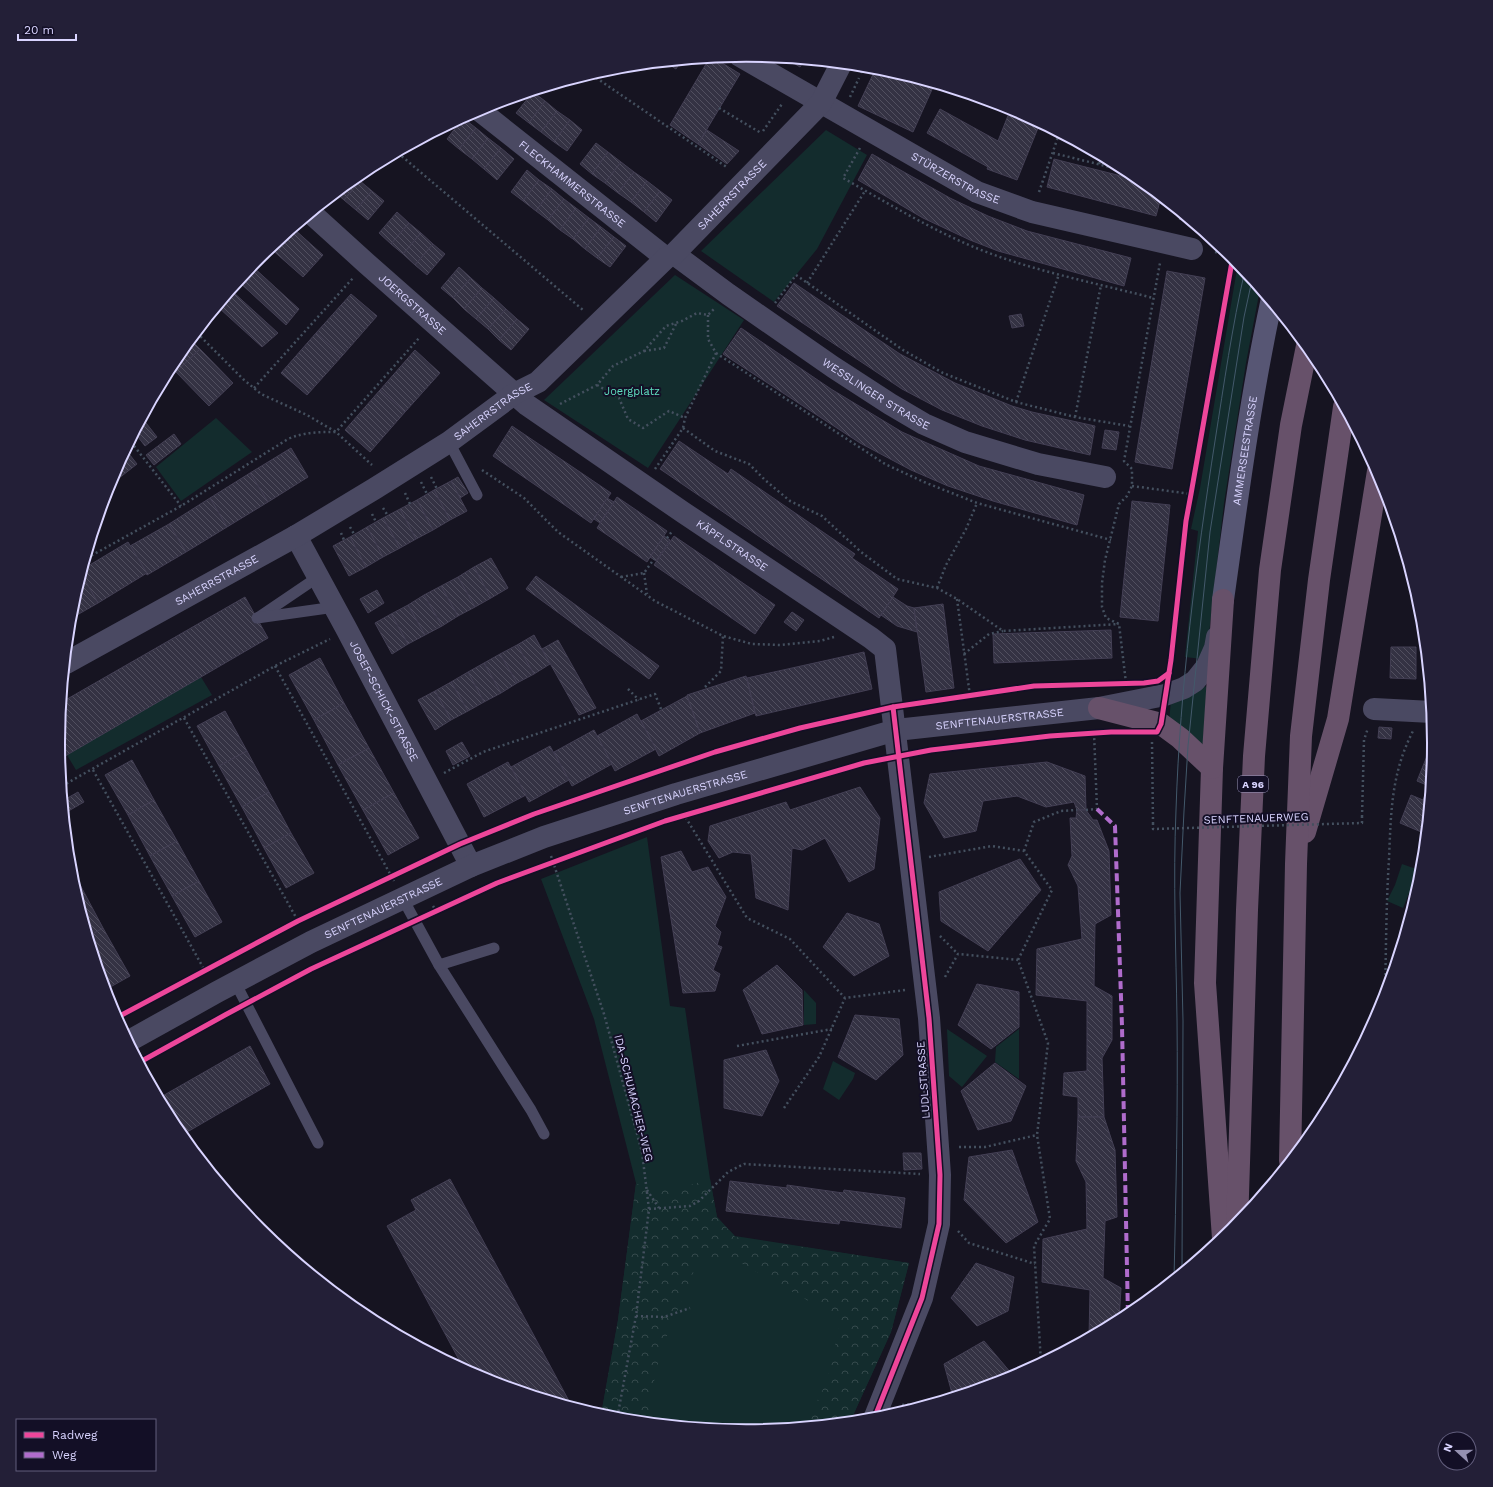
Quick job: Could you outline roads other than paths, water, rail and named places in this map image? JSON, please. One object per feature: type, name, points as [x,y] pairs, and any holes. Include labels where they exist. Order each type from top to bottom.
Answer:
[{"type":"highway","name":"A 96","points":[[1237,1215],[1247,910],[1254,756],[1270,570],[1291,424],[1305,354]]},
{"type":"highway","points":[[1290,1154],[1296,864],[1301,736],[1318,580],[1343,414]]},
{"type":"highway","points":[[1296,864],[1338,719],[1376,483]]},
{"type":"highway","points":[[1222,1230],[1205,983],[1212,768],[1223,600]]},
{"type":"highway","points":[[1099,708],[1161,724],[1180,738],[1212,768]]},
{"type":"main road","name":"AMMERSEESTRASSE","points":[[1223,600],[1241,469],[1270,308]]},
{"type":"street","name":"STÜRZERSTRASSE","points":[[751,62],[977,192],[1032,212],[1192,249]]},
{"type":"street","name":"SAHERRSTRASSE","points":[[70,661],[296,536],[396,485],[449,442],[514,394],[538,382],[670,256],[821,103],[839,69]]},
{"type":"street","name":"FLECKHAMMERSTRASSE","points":[[484,115],[670,256]]},
{"type":"street","name":"JOERGSTRASSE","points":[[315,217],[366,264],[514,394]]},
{"type":"street","name":"WESSLINGER STRASSE","points":[[670,256],[890,404],[924,424],[965,442],[1038,464],[1105,477]]},
{"type":"street","name":"KÄPFLSTRASSE","points":[[514,394],[527,405],[684,513],[871,638],[885,649],[896,730]]},
{"type":"street","name":"JOSEF-SCHICK-STRASSE","points":[[296,536],[471,866]]},
{"type":"street","name":"SENFTENAUERSTRASSE","points":[[132,1039],[311,942],[471,866],[544,837],[676,794],[896,730],[1099,708],[1165,695],[1184,688],[1195,681],[1207,666],[1215,648],[1223,600]]},
{"type":"street","points":[[1374,709],[1427,712]]},
{"type":"street","name":"LUDLSTRASSE","points":[[878,1410],[922,1298],[938,1224],[940,1175],[926,987],[896,730]]},
{"type":"lane","points":[[449,442],[477,495]]},
{"type":"lane","points":[[318,577],[257,618],[335,607]]},
{"type":"lane","points":[[403,899],[439,965],[531,1110],[544,1134]]},
{"type":"lane","points":[[439,965],[494,948]]},
{"type":"lane","points":[[235,982],[318,1143]]},
{"type":"tram line","points":[[1174,1274],[1177,1084],[1175,862],[1181,718],[1201,533],[1228,356],[1243,278]]},
{"type":"tram line","points":[[1182,1267],[1183,1021],[1180,893],[1188,746],[1210,532],[1244,317],[1251,286]]},
{"type":"park label","name":"Joergplatz","points":[[632,391]]}]
